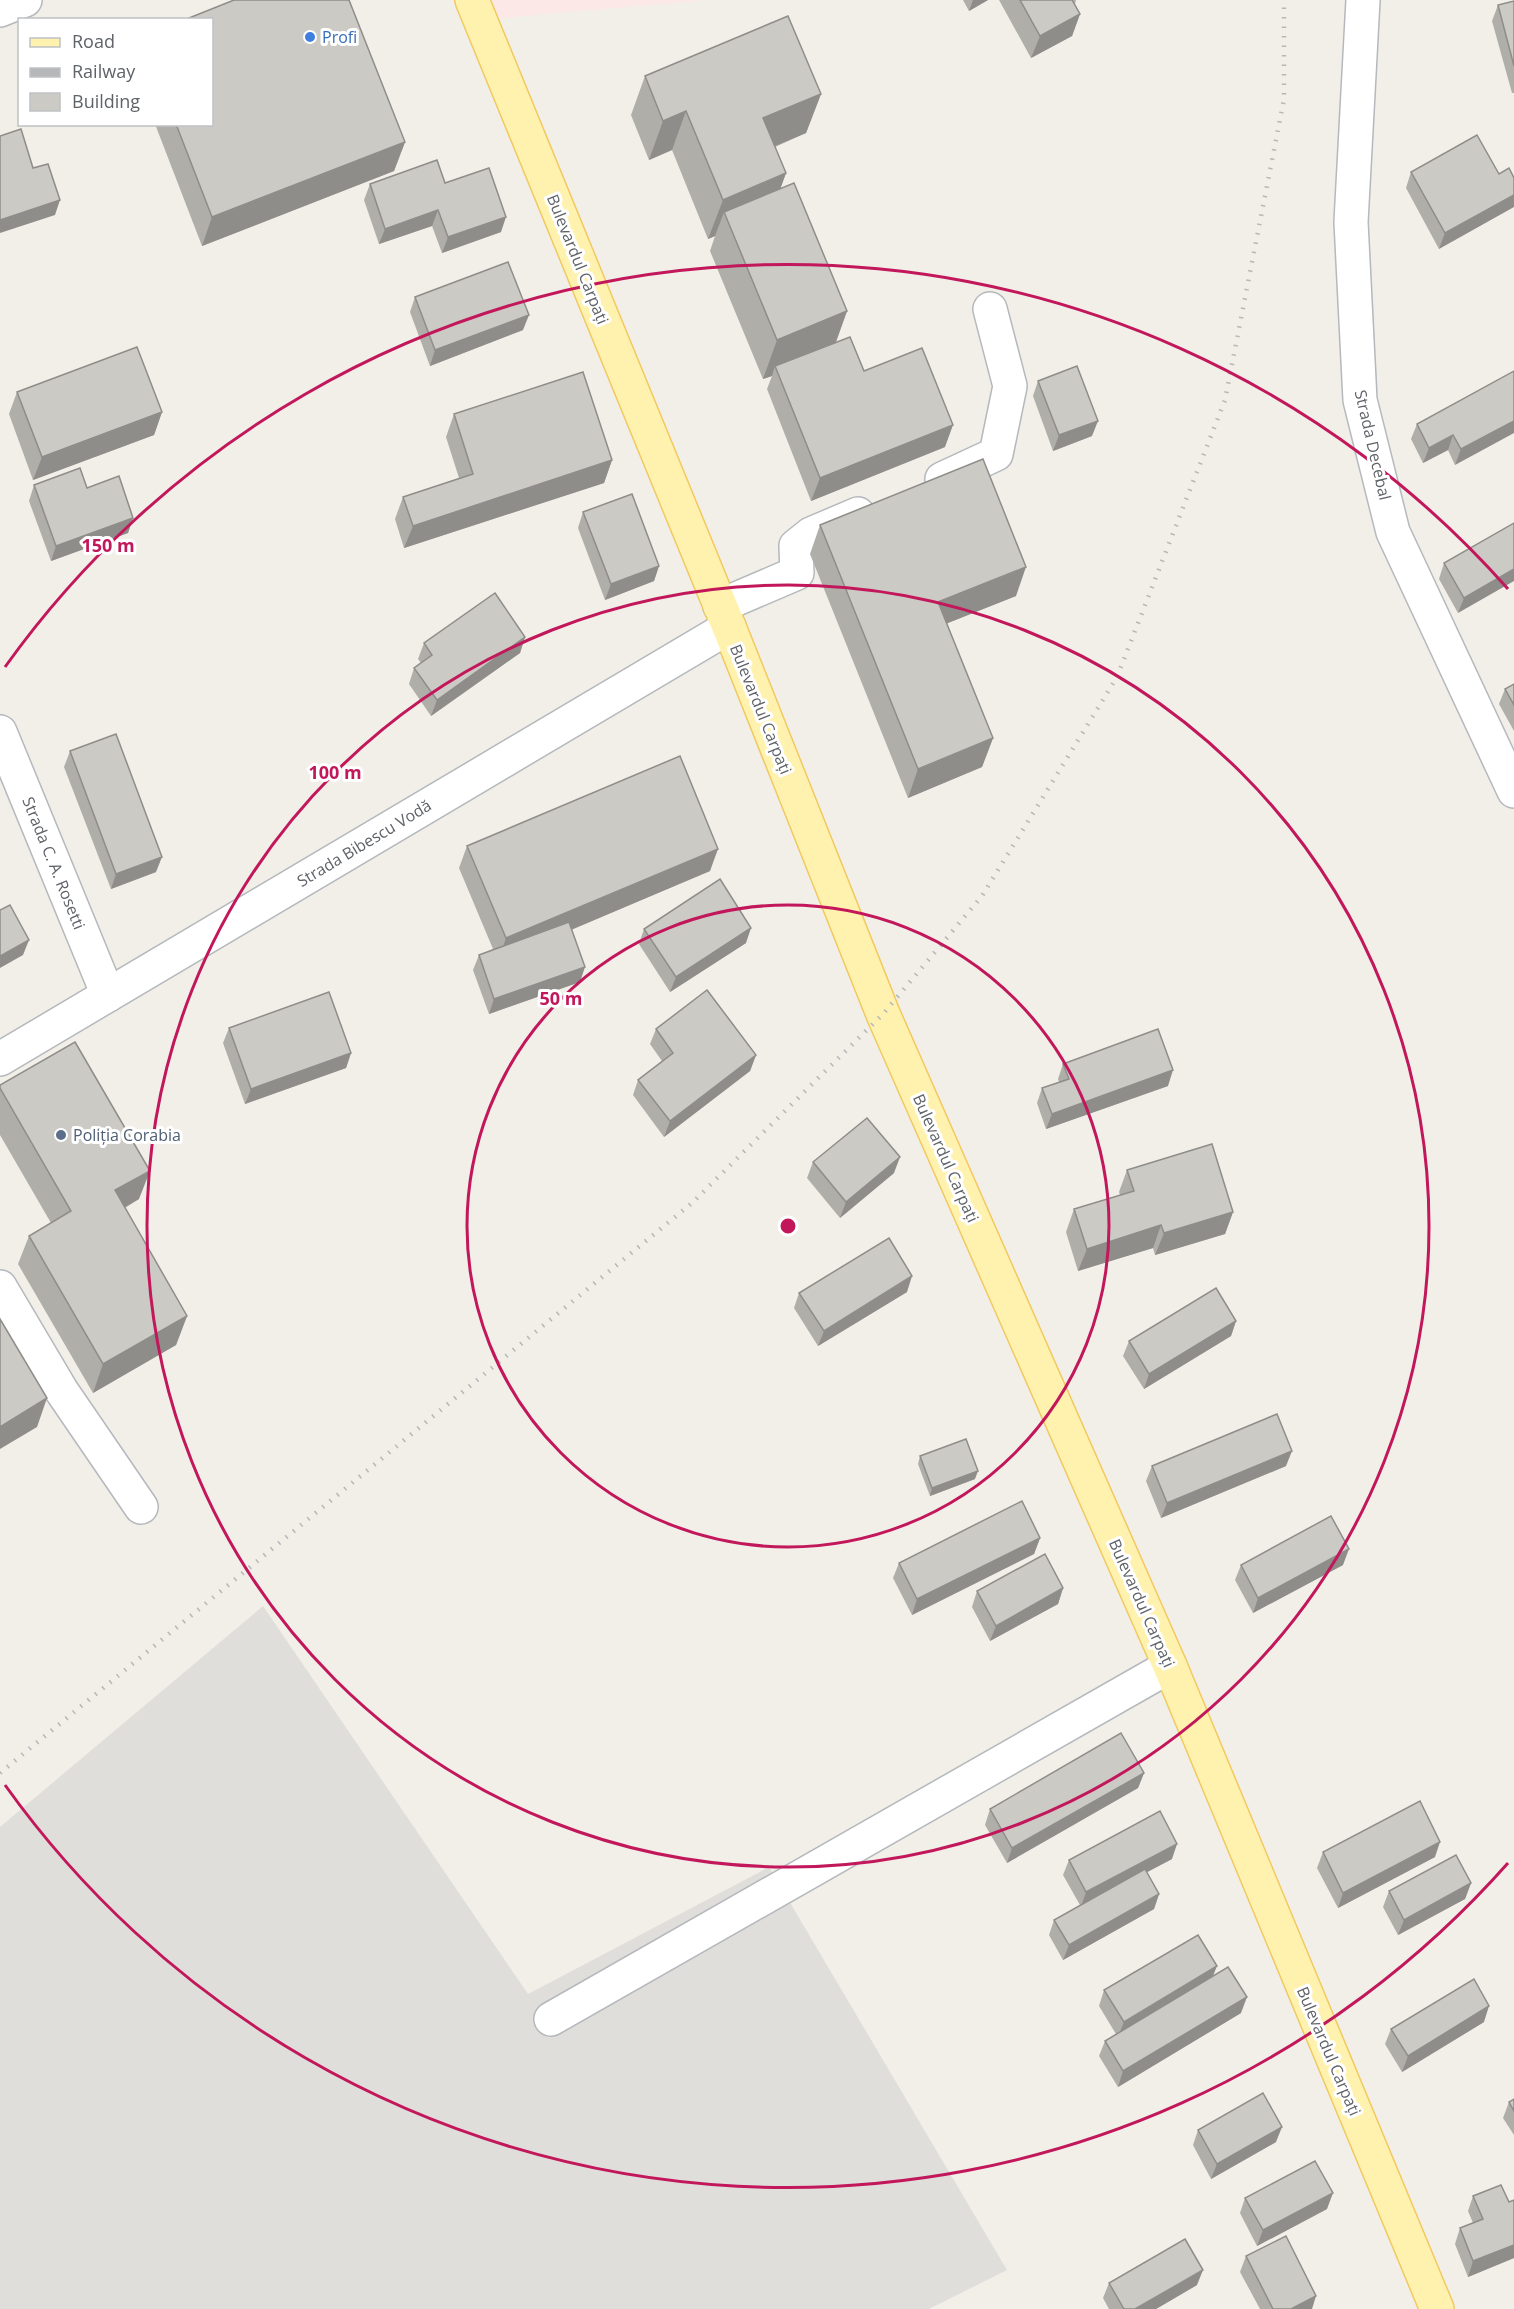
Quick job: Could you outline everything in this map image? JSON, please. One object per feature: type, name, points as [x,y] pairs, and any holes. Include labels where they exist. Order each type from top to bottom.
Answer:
[{"type":"main road","name":"Bulevardul Carpați","points":[[472,0],[884,1014],[1170,1666],[1437,2309]]},
{"type":"street","points":[[0,10],[25,0]]},
{"type":"street","name":"Strada Decebal","points":[[1363,0],[1351,222],[1360,400],[1393,532],[1514,791]]},
{"type":"street","points":[[920,489],[996,454],[1010,387],[990,309]]},
{"type":"street","name":"Strada Bibescu Vodă","points":[[0,1059],[797,573],[796,546],[811,534],[887,502]]},
{"type":"street","name":"Strada C. A. Rosetti","points":[[0,732],[108,995]]},
{"type":"street","points":[[0,1287],[61,1389],[141,1507]]},
{"type":"street","points":[[551,2019],[1170,1666]]},
{"type":"shaded area","points":[[472,0],[707,0],[481,20]]},
{"type":"shaded area","points":[[263,1606],[528,1994],[769,1867],[1007,2270],[929,2309],[0,2309],[0,1827]]},
{"type":"building","points":[[234,0],[349,0],[405,142],[212,217],[177,126],[213,126],[213,18],[189,18]]},
{"type":"building","points":[[1020,0],[1072,0],[1080,14],[1040,36]]},
{"type":"building","points":[[1514,1],[1514,66],[1498,5]]},
{"type":"building","points":[[788,16],[821,94],[763,118],[786,173],[723,200],[686,111],[663,121],[645,76]]},
{"type":"building","points":[[21,129],[33,168],[48,164],[60,200],[0,220],[0,136]]},
{"type":"building","points":[[1477,135],[1499,174],[1509,168],[1514,178],[1514,195],[1445,233],[1411,172]]},
{"type":"building","points":[[437,160],[445,183],[489,168],[506,217],[448,237],[438,210],[385,229],[370,184]]},
{"type":"building","points":[[794,183],[847,311],[777,340],[724,212]]},
{"type":"building","points":[[508,262],[529,315],[435,350],[415,297]]},
{"type":"building","points":[[850,337],[864,371],[922,348],[953,425],[820,478],[775,366]]},
{"type":"building","points":[[137,347],[162,412],[42,457],[17,392]]},
{"type":"building","points":[[1077,366],[1098,421],[1059,435],[1038,381]]},
{"type":"building","points":[[1514,371],[1514,421],[1461,449],[1453,435],[1429,448],[1417,424]]},
{"type":"building","points":[[583,372],[612,460],[413,526],[403,497],[473,474],[454,414]]},
{"type":"building","points":[[983,459],[1026,567],[938,602],[993,738],[918,769],[820,525]]},
{"type":"building","points":[[80,468],[87,488],[119,476],[133,518],[56,546],[34,485]]},
{"type":"building","points":[[632,494],[659,566],[611,584],[583,512]]},
{"type":"building","points":[[1514,523],[1514,569],[1464,598],[1444,563]]},
{"type":"building","points":[[495,593],[525,637],[437,700],[414,668],[432,655],[424,643]]},
{"type":"building","points":[[1514,684],[1514,705],[1505,689]]},
{"type":"building","points":[[116,734],[162,857],[116,874],[70,751]]},
{"type":"building","points":[[680,756],[718,849],[506,938],[467,846]]},
{"type":"building","points":[[720,879],[751,928],[676,977],[644,929]]},
{"type":"building","points":[[10,905],[29,940],[0,956],[0,910]]},
{"type":"building","points":[[569,922],[585,967],[494,999],[479,955]]},
{"type":"building","points":[[707,990],[756,1055],[670,1121],[638,1080],[673,1053],[656,1029]]},
{"type":"building","points":[[329,992],[351,1053],[251,1089],[229,1028]]},
{"type":"building","points":[[1158,1029],[1173,1070],[1052,1114],[1042,1088],[1069,1079],[1063,1064]]},
{"type":"building","points":[[75,1042],[150,1171],[115,1190],[187,1316],[103,1364],[29,1236],[71,1211],[0,1088],[0,1085]]},
{"type":"building","points":[[867,1118],[900,1157],[846,1202],[813,1162]]},
{"type":"building","points":[[1212,1144],[1233,1212],[1164,1233],[1161,1225],[1087,1249],[1074,1209],[1134,1191],[1127,1170]]},
{"type":"building","points":[[889,1238],[912,1276],[824,1331],[799,1293]]},
{"type":"building","points":[[1216,1288],[1236,1321],[1149,1374],[1129,1341]]},
{"type":"building","points":[[0,1319],[47,1398],[0,1427]]},
{"type":"building","points":[[1277,1414],[1292,1451],[1167,1503],[1152,1466]]},
{"type":"building","points":[[966,1439],[978,1471],[932,1488],[920,1456]]},
{"type":"building","points":[[1022,1501],[1040,1538],[917,1599],[899,1563]]},
{"type":"building","points":[[1331,1516],[1349,1549],[1258,1598],[1241,1565]]},
{"type":"building","points":[[1045,1554],[1063,1588],[996,1626],[977,1591]]},
{"type":"building","points":[[1121,1733],[1144,1773],[1012,1848],[990,1809]]},
{"type":"building","points":[[1420,1801],[1440,1842],[1343,1893],[1323,1852]]},
{"type":"building","points":[[1160,1811],[1177,1844],[1086,1892],[1069,1860]]},
{"type":"building","points":[[1456,1855],[1471,1883],[1404,1920],[1389,1891]]},
{"type":"building","points":[[1145,1869],[1159,1894],[1069,1945],[1054,1920]]},
{"type":"building","points":[[1198,1935],[1217,1966],[1124,2022],[1104,1990]]},
{"type":"building","points":[[1228,1967],[1247,1997],[1123,2071],[1105,2041]]},
{"type":"building","points":[[1474,1979],[1489,2006],[1408,2056],[1391,2029]]},
{"type":"building","points":[[1263,2093],[1282,2127],[1217,2164],[1198,2130]]},
{"type":"building","points":[[1514,2099],[1514,2111],[1509,2102]]},
{"type":"building","points":[[1315,2161],[1333,2193],[1263,2230],[1245,2198]]},
{"type":"building","points":[[1501,2185],[1509,2202],[1514,2200],[1514,2245],[1473,2261],[1460,2228],[1483,2219],[1473,2196]]},
{"type":"building","points":[[1286,2236],[1316,2296],[1291,2309],[1273,2309],[1246,2256]]},
{"type":"building","points":[[1185,2239],[1203,2270],[1135,2309],[1124,2309],[1109,2283]]},
{"type":"railway","points":[[0,1773],[692,1203],[883,1014],[982,896],[1117,677],[1225,400],[1284,99],[1284,0]]},
{"type":"place","name":"Profi","points":[[310,37]]},
{"type":"place","name":"Poliția Corabia","points":[[61,1135]]}]
